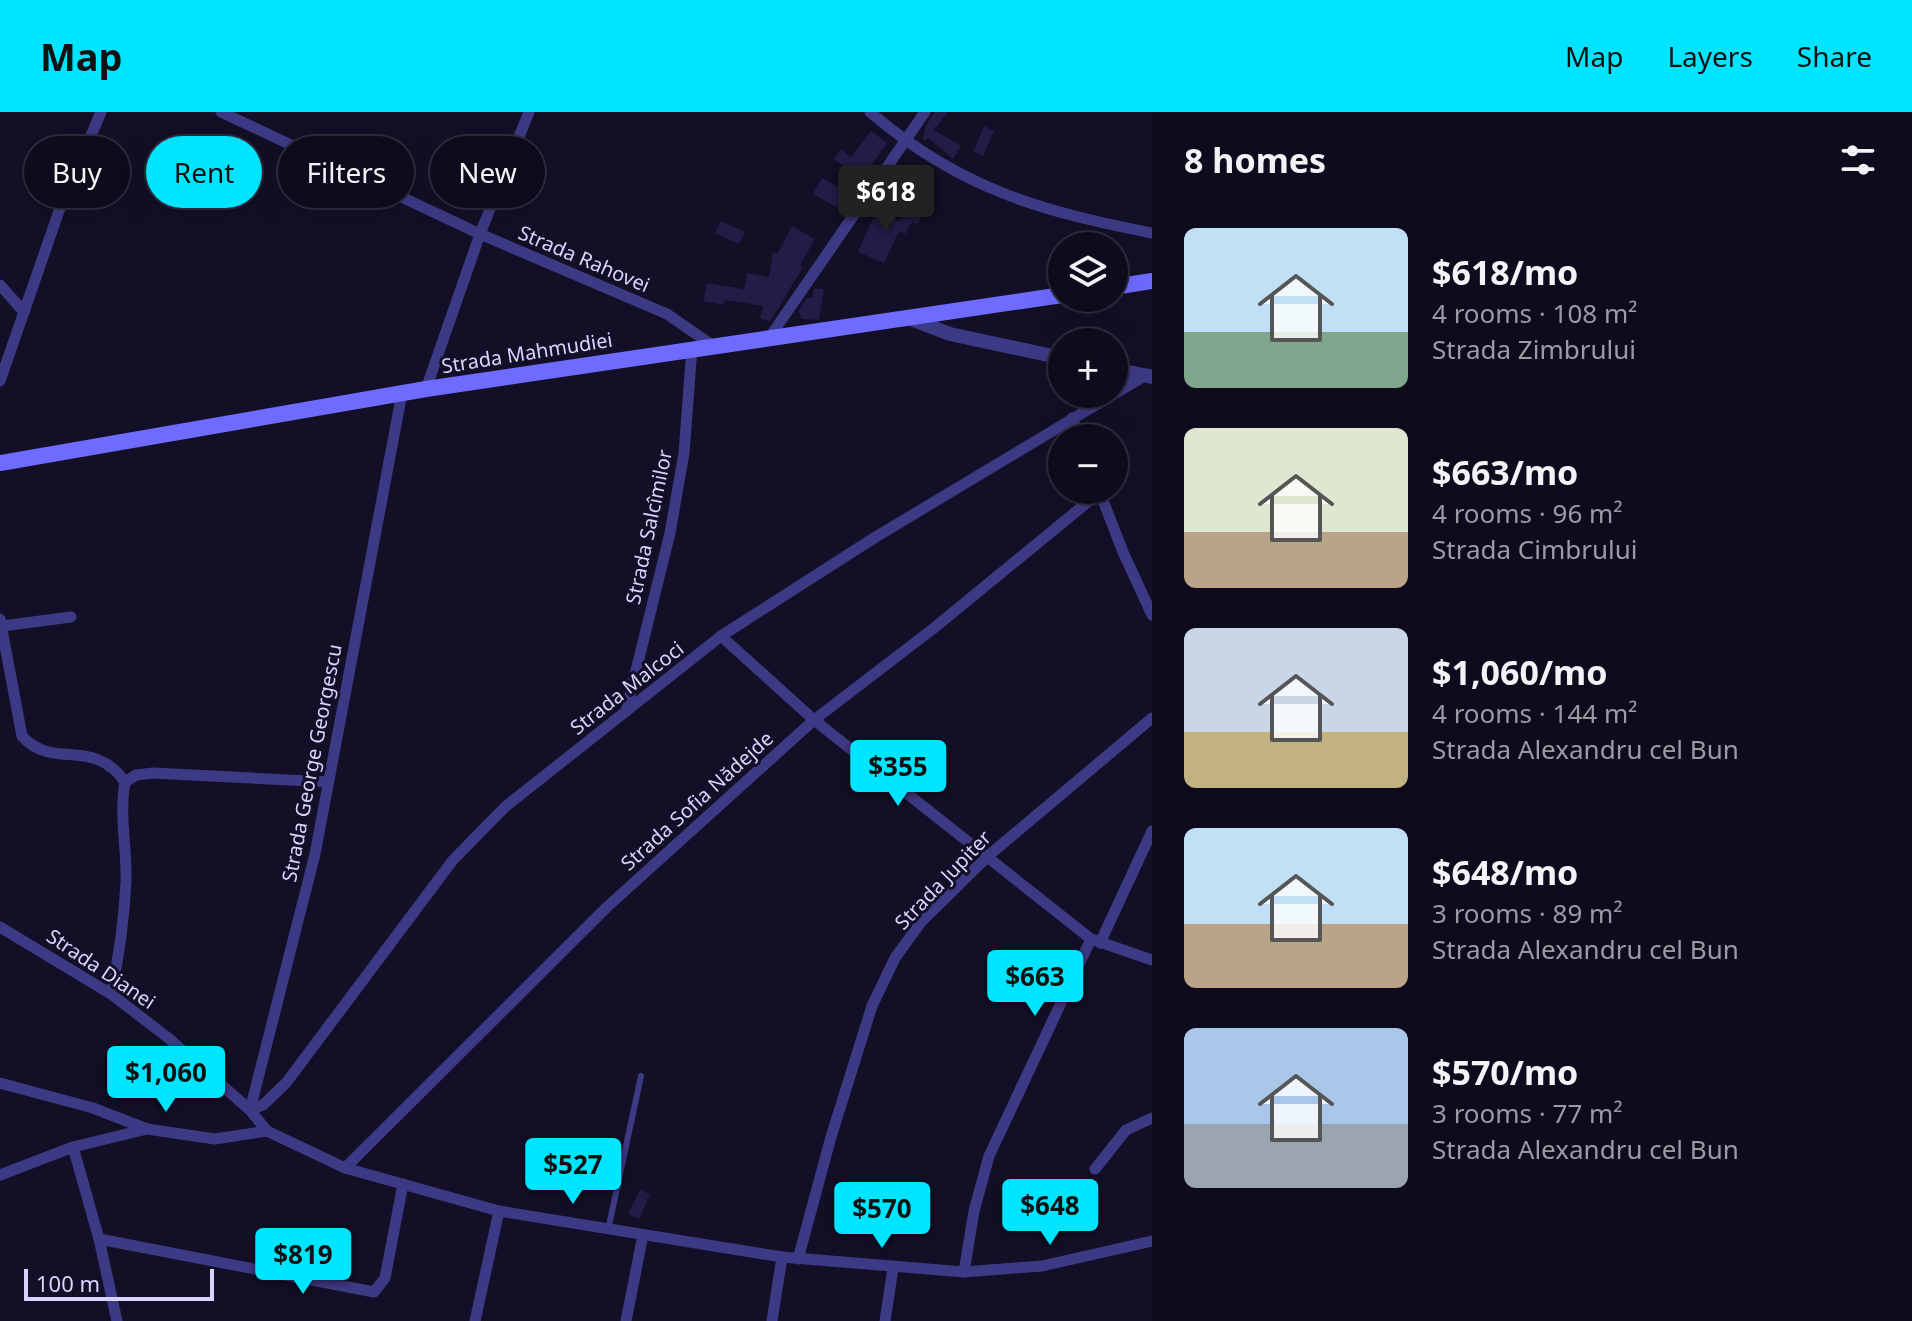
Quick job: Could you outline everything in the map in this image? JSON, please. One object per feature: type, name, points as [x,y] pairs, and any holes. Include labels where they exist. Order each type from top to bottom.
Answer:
[{"type":"main road","points":[[1128,285],[1152,281]]},
{"type":"main road","name":"Strada Mahmudiei","points":[[0,463],[426,389],[1048,297]]},
{"type":"street","points":[[0,381],[59,211],[101,112]]},
{"type":"street","name":"Strada Rahovei","points":[[221,112],[480,234],[667,314],[712,345]]},
{"type":"street","points":[[426,389],[480,234],[529,112]]},
{"type":"street","points":[[870,112],[903,141],[942,166],[999,194],[1081,219],[1152,233]]},
{"type":"street","points":[[769,338],[925,112]]},
{"type":"street","points":[[0,285],[24,312]]},
{"type":"street","points":[[907,318],[950,334],[1048,355]]},
{"type":"street","name":"Strada Salcîmilor","points":[[626,711],[670,533],[684,453],[692,348]]},
{"type":"street","points":[[1128,371],[1150,375]]},
{"type":"street","name":"Strada Malcoci","points":[[1128,387],[1150,375]]},
{"type":"street","name":"Strada George Georgescu","points":[[250,1110],[315,854],[402,393]]},
{"type":"street","name":"Strada Malcoci","points":[[250,1110],[263,1105],[286,1083],[360,987],[416,907],[472,840],[505,807],[721,636],[874,538],[1090,408]]},
{"type":"street","points":[[1072,418],[1075,424]]},
{"type":"street","name":"Strada Sofia Nădejde","points":[[345,1168],[607,907],[814,720],[934,628],[1084,504]]},
{"type":"street","points":[[1105,504],[1152,615]]},
{"type":"street","points":[[71,617],[1,622],[22,736],[41,751],[102,759],[116,769],[125,782],[121,808],[126,879],[119,958],[111,994]]},
{"type":"street","points":[[721,636],[814,720],[1096,941],[1152,960]]},
{"type":"street","name":"Strada Jupiter","points":[[798,1259],[831,1137],[872,1006],[895,958],[921,922],[988,856],[1152,718]]},
{"type":"street","points":[[125,782],[136,775],[153,773],[328,782]]},
{"type":"street","points":[[964,1272],[974,1211],[989,1156],[1152,831]]},
{"type":"street","name":"Strada Dianei","points":[[0,927],[111,994],[167,1037],[250,1110]]},
{"type":"street","points":[[0,1083],[93,1108],[147,1129],[215,1139],[267,1131]]},
{"type":"street","points":[[250,1110],[267,1131],[345,1168],[499,1211],[782,1257],[964,1272],[1042,1266],[1152,1241]]},
{"type":"street","points":[[1095,1169],[1126,1130],[1152,1118]]},
{"type":"street","points":[[0,1175],[73,1147],[147,1129]]},
{"type":"street","points":[[73,1147],[99,1239],[117,1321]]},
{"type":"street","points":[[99,1239],[374,1292],[385,1278],[403,1184]]},
{"type":"street","points":[[475,1321],[499,1211]]},
{"type":"street","points":[[626,1321],[643,1235]]},
{"type":"street","points":[[772,1321],[782,1257]]},
{"type":"street","points":[[885,1321],[893,1268]]},
{"type":"lane","points":[[608,1230],[641,1076]]},
{"type":"building","points":[[935,112],[948,112],[934,130],[961,146],[953,159],[928,138],[923,141],[925,127]]},
{"type":"building","points":[[984,126],[994,131],[983,156],[973,152]]},
{"type":"building","points":[[871,131],[887,143],[861,180],[834,159],[841,149],[851,157]]},
{"type":"building","points":[[918,164],[930,168],[916,210],[910,209]]},
{"type":"building","points":[[822,178],[847,192],[838,208],[813,194]]},
{"type":"building","points":[[908,208],[922,214],[918,224],[912,222],[905,234],[899,231],[884,263],[858,252],[877,209],[899,221]]},
{"type":"building","points":[[721,221],[745,232],[739,244],[715,233]]},
{"type":"building","points":[[792,226],[815,239],[800,265],[803,267],[770,322],[760,318],[763,306],[725,300],[724,305],[703,301],[707,283],[744,289],[747,273],[769,277],[773,252],[777,254]]},
{"type":"building","points":[[814,288],[824,289],[819,320],[802,319],[798,311],[807,298],[812,298]]},
{"type":"building","points":[[640,1190],[650,1194],[639,1219],[628,1214]]}]
